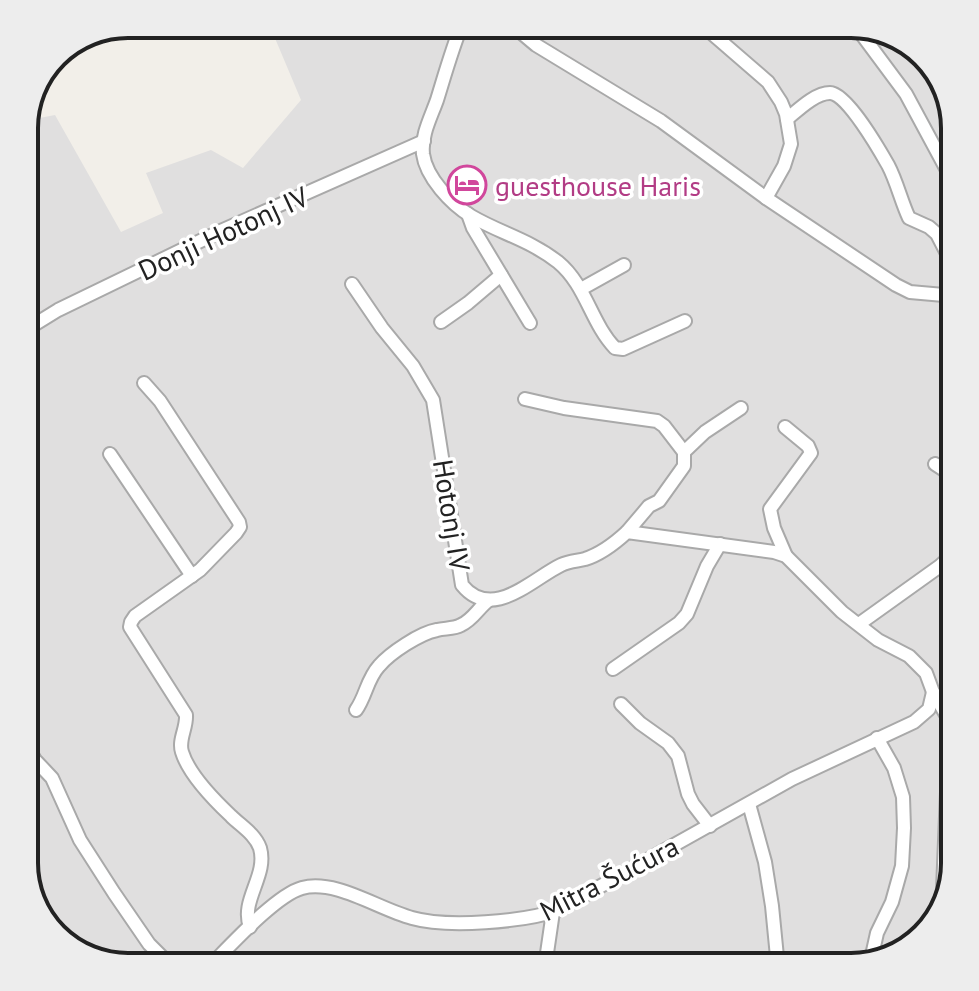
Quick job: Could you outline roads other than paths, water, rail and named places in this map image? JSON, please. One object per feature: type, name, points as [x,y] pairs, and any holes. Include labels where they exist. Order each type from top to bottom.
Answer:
[{"type":"street","points":[[456,38],[423,153],[428,170],[454,203],[496,229],[542,250],[561,264],[581,289],[607,340],[615,348],[623,349],[685,321]]},
{"type":"street","points":[[528,38],[661,121],[766,198],[896,285],[910,292],[941,295]]},
{"type":"street","points":[[717,38],[768,82],[781,102],[787,119],[791,144],[784,166],[766,198]]},
{"type":"street","points":[[866,40],[906,94],[941,159]]},
{"type":"street","points":[[787,119],[821,95],[831,93],[839,96],[888,165],[909,218],[929,227],[941,242]]},
{"type":"street","name":"Donji Hotonj IV","points":[[38,322],[223,230],[424,141]]},
{"type":"street","points":[[468,214],[473,228],[530,323]]},
{"type":"street","points":[[581,289],[624,265]]},
{"type":"street","points":[[441,322],[501,275]]},
{"type":"street","name":"Hotonj IV","points":[[352,284],[413,366],[433,400],[462,585],[476,598],[489,600],[520,591],[555,567],[600,553],[627,532],[649,506],[659,501],[684,466],[684,452],[705,432],[741,408]]},
{"type":"street","points":[[144,383],[160,401],[240,527],[192,576],[135,616],[130,627],[186,715],[187,723],[180,747],[183,755],[203,787],[251,833],[261,851],[259,874],[247,910],[250,927]]},
{"type":"street","points":[[525,399],[564,408],[657,421],[684,452]]},
{"type":"street","points":[[785,427],[808,446],[811,453],[770,509],[786,556],[842,612],[878,640],[909,656],[926,673],[941,706]]},
{"type":"street","points":[[110,454],[192,576]]},
{"type":"street","points":[[935,464],[941,468]]},
{"type":"street","points":[[627,532],[786,556]]},
{"type":"street","points":[[613,669],[679,623],[687,614],[720,544]]},
{"type":"street","points":[[859,624],[941,565]]},
{"type":"street","points":[[356,710],[372,675],[388,657],[434,630],[464,624],[489,600]]},
{"type":"street","name":"Mitra Šućura","points":[[223,953],[282,898],[300,888],[331,887],[393,912],[425,920],[520,920],[553,912],[792,779],[914,722],[929,709],[933,692]]},
{"type":"street","points":[[621,704],[640,723],[668,743],[678,756],[688,794],[710,826]]},
{"type":"street","points":[[873,949],[902,866],[904,828],[903,797],[894,768],[877,738]]},
{"type":"street","points":[[38,769],[52,778],[80,840],[158,953]]},
{"type":"street","points":[[749,804],[765,862],[777,953]]},
{"type":"street","points":[[547,953],[553,912]]},
{"type":"place","name":"guesthouse Haris","points":[[467,185]]}]
